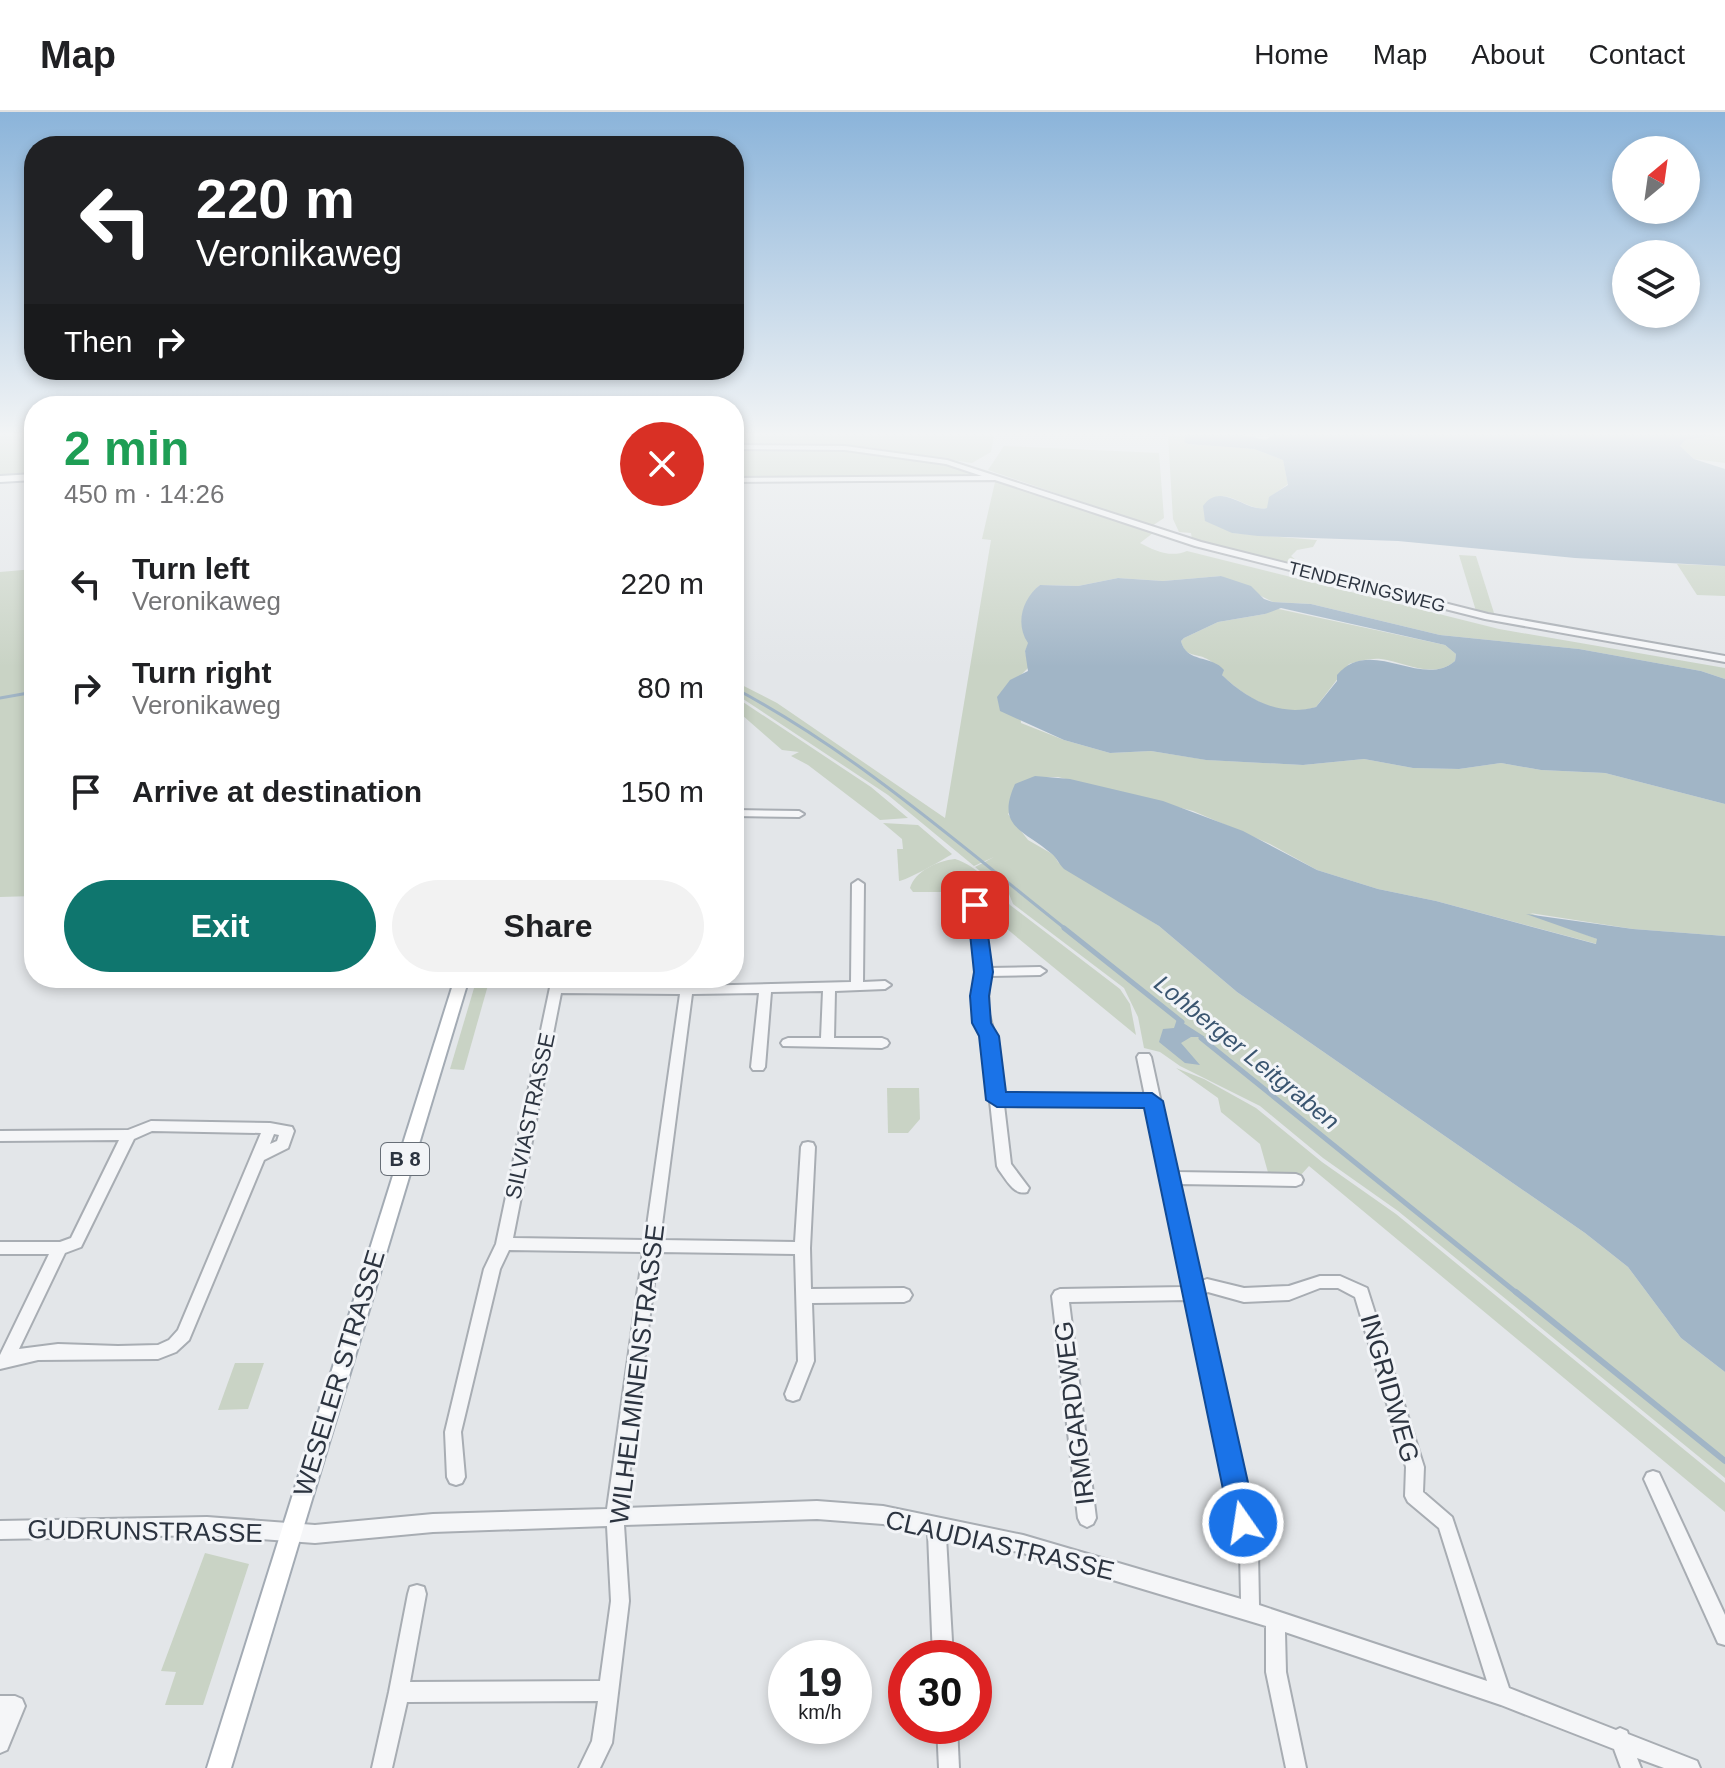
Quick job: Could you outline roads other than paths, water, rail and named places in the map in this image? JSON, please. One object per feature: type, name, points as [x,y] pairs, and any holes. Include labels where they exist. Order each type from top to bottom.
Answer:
[{"type":"main road","name":"WESELER STRASSE","points":[[219,1768],[459,988]]},
{"type":"street","name":"TENDERINGSWEG","points":[[1105,512],[1198,544],[1488,617],[1725,659]]},
{"type":"street","points":[[744,813],[799,814]]},
{"type":"street","points":[[857,986],[858,884]]},
{"type":"street","points":[[975,905],[984,972],[980,996],[982,1023],[989,1036],[1004,1166],[1022,1188]]},
{"type":"street","points":[[984,972],[1040,971]]},
{"type":"street","name":"SILVIASTRASSE","points":[[739,988],[829,989],[885,985]]},
{"type":"street","name":"SILVIASTRASSE","points":[[456,1477],[453,1432],[492,1269],[504,1244],[556,988]]},
{"type":"street","name":"WILHELMINENSTRASSE","points":[[589,1768],[602,1743],[620,1601],[615,1517],[687,988]]},
{"type":"street","points":[[827,1042],[829,989]]},
{"type":"street","points":[[758,1067],[765,990]]},
{"type":"street","points":[[788,1043],[882,1043]]},
{"type":"street","points":[[1144,1057],[1249,1552],[1250,1611]]},
{"type":"street","points":[[997,1100],[1152,1101]]},
{"type":"street","points":[[0,1136],[129,1135],[151,1126],[287,1131],[283,1144],[257,1157],[214,1271],[179,1341],[159,1352],[36,1352],[3,1360]]},
{"type":"street","points":[[0,1248],[60,1248],[76,1243],[129,1135]]},
{"type":"street","points":[[793,1394],[806,1361],[802,1248],[808,1147]]},
{"type":"street","points":[[1168,1178],[1296,1180]]},
{"type":"street","points":[[504,1244],[802,1248]]},
{"type":"street","points":[[3,1360],[60,1248]]},
{"type":"street","name":"INGRIDWEG","points":[[1192,1293],[1207,1285],[1244,1295],[1289,1293],[1320,1282],[1340,1282],[1362,1293],[1415,1467],[1414,1496],[1446,1523],[1501,1695]]},
{"type":"street","name":"IRMGARDWEG","points":[[1087,1518],[1060,1296],[1192,1293]]},
{"type":"street","points":[[804,1296],[904,1295]]},
{"type":"street","points":[[1653,1479],[1725,1636]]},
{"type":"street","name":"CLAUDIASTRASSE","points":[[289,1534],[433,1523],[817,1510],[883,1515],[1023,1544],[1250,1611],[1501,1695],[1620,1738],[1690,1768]]},
{"type":"street","points":[[937,1525],[942,1640]]},
{"type":"street","name":"GUDRUNSTRASSE","points":[[0,1530],[207,1526],[289,1534]]},
{"type":"street","points":[[382,1768],[417,1594]]},
{"type":"street","points":[[1275,1620],[1276,1672],[1296,1768]]},
{"type":"street","points":[[399,1692],[608,1691]]},
{"type":"street","points":[[0,1706],[15,1706],[0,1743]]},
{"type":"street","points":[[1620,1738],[1631,1768]]},
{"type":"street","points":[[948,1744],[949,1768]]},
{"type":"water","points":[[1204,512],[1725,512],[1725,566],[1575,558],[1398,541],[1258,536],[1232,533],[1205,521]]},
{"type":"water","points":[[1221,576],[1251,586],[1264,599],[1273,602],[1311,604],[1440,635],[1579,649],[1701,671],[1725,679],[1725,804],[1605,773],[1541,770],[1501,763],[1459,769],[1413,768],[1364,759],[1303,765],[1206,760],[1151,751],[1110,753],[1064,740],[1000,711],[997,697],[1010,680],[1028,671],[1025,651],[1028,643],[1022,628],[1022,612],[1029,597],[1040,585],[1078,586],[1118,578],[1163,581]],"holes":[[[1281,608],[1445,645],[1456,654],[1455,661],[1442,668],[1427,670],[1365,660],[1350,664],[1337,675],[1337,681],[1316,707],[1290,710],[1254,699],[1222,675],[1224,670],[1219,665],[1188,653],[1181,641],[1218,622]]]},
{"type":"water","points":[[1035,776],[1070,779],[1163,801],[1243,831],[1317,870],[1378,889],[1436,901],[1596,944],[1597,939],[1526,914],[1633,929],[1725,936],[1725,1372],[1681,1338],[1628,1267],[1585,1233],[1237,992],[1159,926],[1064,869],[1053,855],[1023,833],[1011,819],[1010,799],[1015,784]]},
{"type":"water","points":[[1177,1019],[1205,1037],[1191,1037],[1181,1043],[1200,1065],[1185,1063],[1159,1042],[1163,1029],[1174,1028]]},
{"type":"waterway","name":"Lohberger Leitgraben","points":[[0,698],[24,694]]},
{"type":"waterway","name":"Lohberger Leitgraben","points":[[744,694],[779,713],[864,770],[1067,930]]},
{"type":"waterway","name":"Lohberger Leitgraben","points":[[1064,928],[1182,1022]]},
{"type":"waterway","name":"Lohberger Leitgraben","points":[[1201,1038],[1518,1294]]},
{"type":"waterway","name":"Lohberger Leitgraben","points":[[1516,1292],[1725,1461]]}]
